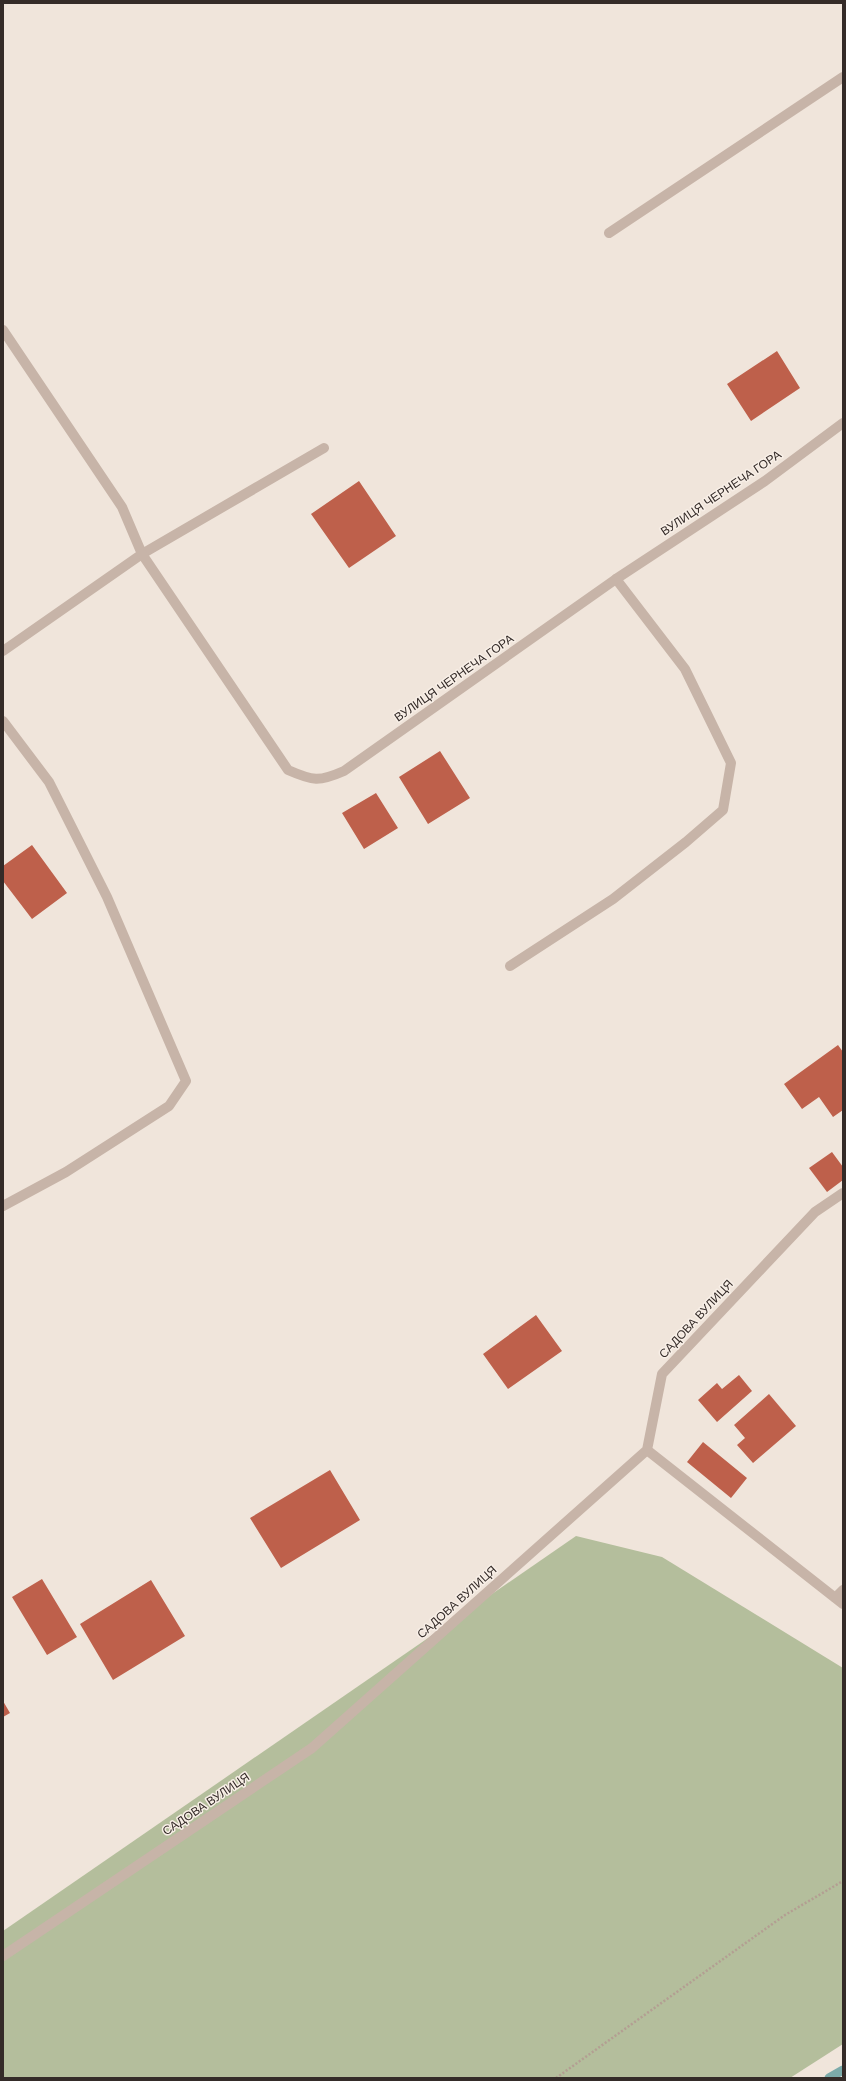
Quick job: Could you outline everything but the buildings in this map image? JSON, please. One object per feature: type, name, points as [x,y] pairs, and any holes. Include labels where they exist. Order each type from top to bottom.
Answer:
[{"type":"street","points":[[609,233],[843,77]]},
{"type":"street","name":"ВУЛИЦЯ ЧЕРНЕЧА ГОРА","points":[[3,330],[122,506],[142,554],[288,770],[306,778],[324,780],[344,771],[616,579],[765,481],[843,423]]},
{"type":"street","points":[[3,651],[142,554],[324,448]]},
{"type":"street","points":[[510,966],[613,898],[686,842],[723,810],[731,763],[685,669],[616,579]]},
{"type":"street","points":[[3,721],[49,782],[106,897],[186,1081],[169,1106],[66,1172],[3,1206]]},
{"type":"street","name":"САДОВА ВУЛИЦЯ","points":[[3,1956],[312,1748],[647,1450],[662,1374],[815,1212],[843,1193]]},
{"type":"street","points":[[647,1450],[839,1601],[843,1590]]},
{"type":"path","points":[[556,2078],[785,1915],[843,1882]]},
{"type":"green space","points":[[576,1536],[662,1557],[843,1668],[843,2044],[790,2078],[3,2078],[3,1931]]},
{"type":"waterway","points":[[829,2078],[843,2070]]}]
